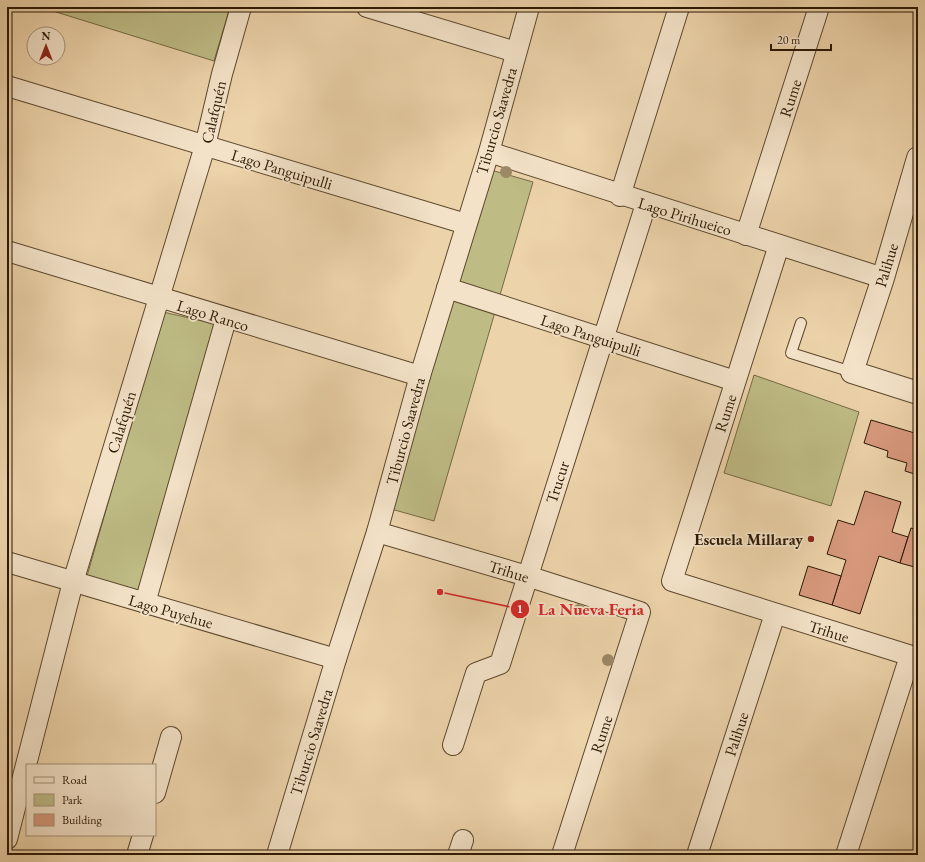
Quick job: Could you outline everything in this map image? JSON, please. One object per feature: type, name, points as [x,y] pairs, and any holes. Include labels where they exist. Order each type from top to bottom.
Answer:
[{"type":"street","name":"Calafquén","points":[[26,764],[73,582],[205,146],[222,74],[241,7]]},
{"type":"street","points":[[367,7],[516,52]]},
{"type":"street","name":"Tiburcio Saavedra","points":[[277,855],[336,659],[378,532],[420,376],[489,152],[529,7]]},
{"type":"street","points":[[620,196],[679,7]]},
{"type":"street","name":"Rume","points":[[746,235],[819,7]]},
{"type":"street","name":"Lago Panguipulli","points":[[7,86],[466,224]]},
{"type":"street","name":"Lago Pirihueico","points":[[489,152],[620,196],[883,278]]},
{"type":"street","name":"Palihue","points":[[852,372],[883,278],[918,158]]},
{"type":"street","name":"Trucur","points":[[453,745],[476,673],[500,664],[646,204]]},
{"type":"street","name":"Rume","points":[[672,581],[779,245]]},
{"type":"street","name":"Lago Ranco","points":[[7,251],[226,319],[420,376]]},
{"type":"street","name":"Lago Panguipulli","points":[[447,288],[602,340],[735,381]]},
{"type":"street","points":[[145,603],[226,319]]},
{"type":"street","points":[[852,372],[918,393]]},
{"type":"street","name":"Trihue","points":[[378,532],[527,576],[640,612]]},
{"type":"street","name":"Lago Puyehue","points":[[7,562],[336,659]]},
{"type":"street","name":"Trihue","points":[[672,581],[914,657]]},
{"type":"street","name":"Rume","points":[[562,855],[640,612]]},
{"type":"street","name":"Palihue","points":[[697,855],[775,614]]},
{"type":"street","points":[[846,855],[914,657]]},
{"type":"street","points":[[156,790],[171,737]]},
{"type":"street","name":"Calafquén","points":[[7,839],[26,765]]},
{"type":"street","points":[[137,855],[143,836]]},
{"type":"lane","points":[[801,323],[791,354],[852,372]]},
{"type":"green space","points":[[40,7],[230,7],[214,61]]},
{"type":"green space","points":[[491,170],[533,182],[434,521],[391,509]]},
{"type":"green space","points":[[163,312],[220,325],[143,594],[87,576]]},
{"type":"green space","points":[[754,375],[859,412],[831,506],[724,473]]},
{"type":"building","points":[[871,420],[918,434],[918,475],[905,471],[907,463],[887,457],[888,451],[864,443]]},
{"type":"building","points":[[865,491],[901,502],[892,532],[908,537],[900,563],[879,556],[860,614],[832,605],[846,560],[827,554],[838,520],[854,525]]},
{"type":"building","points":[[911,528],[918,530],[918,568],[900,563]]},
{"type":"building","points":[[808,566],[841,576],[832,605],[799,595]]},
{"type":"place","name":"Escuela Millaray","points":[[811,539]]},
{"type":"place","name":"La Nueva Feria","points":[[440,592]]}]
